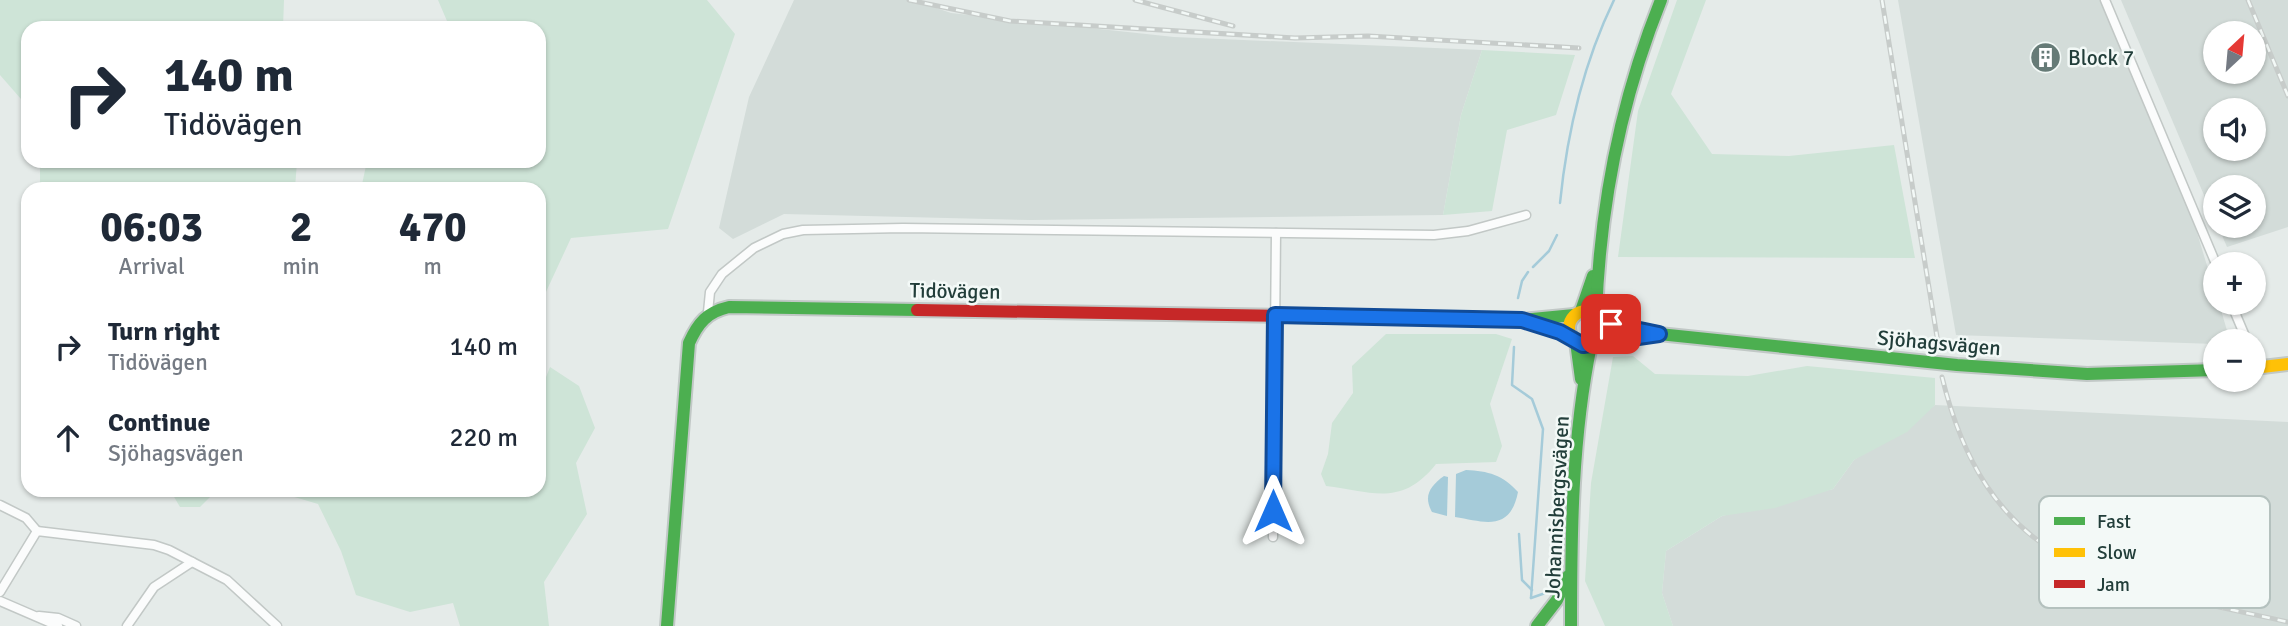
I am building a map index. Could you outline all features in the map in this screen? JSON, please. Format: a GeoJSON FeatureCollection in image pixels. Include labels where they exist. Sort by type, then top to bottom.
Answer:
{"type":"FeatureCollection","features":[{"type":"Feature","properties":{"kind":"main road"},"geometry":{"type":"LineString","coordinates":[[1597,266],[1577,313],[1570,321],[1573,339],[1595,343],[1602,334],[1597,266],[1606,189],[1624,106],[1661,0]]}},
{"type":"Feature","properties":{"kind":"main road","name":"Tidövägen"},"geometry":{"type":"LineString","coordinates":[[708,312],[729,307],[1522,320],[1577,313]]}},
{"type":"Feature","properties":{"kind":"main road"},"geometry":{"type":"LineString","coordinates":[[667,626],[689,343],[697,324],[708,312]]}},
{"type":"Feature","properties":{"kind":"main road"},"geometry":{"type":"LineString","coordinates":[[1577,313],[1599,318]]}},
{"type":"Feature","properties":{"kind":"main road","name":"Sjöhagsvägen"},"geometry":{"type":"LineString","coordinates":[[1599,318],[1659,334],[1957,365],[2087,374],[2203,370]]}},
{"type":"Feature","properties":{"kind":"main road","name":"Tidövägen"},"geometry":{"type":"LineString","coordinates":[[1522,320],[1573,339]]}},
{"type":"Feature","properties":{"kind":"main road","name":"Sjöhagsvägen"},"geometry":{"type":"LineString","coordinates":[[1595,343],[1659,334]]}},
{"type":"Feature","properties":{"kind":"main road","name":"Johannisbergsvägen"},"geometry":{"type":"LineString","coordinates":[[1573,339],[1583,389]]}},
{"type":"Feature","properties":{"kind":"main road","name":"Johannisbergsvägen"},"geometry":{"type":"LineString","coordinates":[[1571,626],[1569,575],[1583,389],[1595,343]]}},
{"type":"Feature","properties":{"kind":"main road"},"geometry":{"type":"LineString","coordinates":[[2266,365],[2288,364]]}},
{"type":"Feature","properties":{"kind":"main road"},"geometry":{"type":"LineString","coordinates":[[1537,626],[1557,600],[1569,575]]}},
{"type":"Feature","properties":{"kind":"street"},"geometry":{"type":"LineString","coordinates":[[2105,0],[2211,252]]}},
{"type":"Feature","properties":{"kind":"street"},"geometry":{"type":"LineString","coordinates":[[708,312],[713,285],[743,256],[783,234],[803,230],[1447,235],[1526,215]]}},
{"type":"Feature","properties":{"kind":"street"},"geometry":{"type":"LineString","coordinates":[[1273,537],[1276,233]]}},
{"type":"Feature","properties":{"kind":"street"},"geometry":{"type":"LineString","coordinates":[[0,505],[26,518],[37,531],[154,545],[227,580],[276,626]]}},
{"type":"Feature","properties":{"kind":"street"},"geometry":{"type":"LineString","coordinates":[[0,592],[37,531]]}},
{"type":"Feature","properties":{"kind":"street"},"geometry":{"type":"LineString","coordinates":[[128,626],[154,587],[192,562]]}},
{"type":"Feature","properties":{"kind":"street"},"geometry":{"type":"LineString","coordinates":[[0,601],[58,626]]}},
{"type":"Feature","properties":{"kind":"street"},"geometry":{"type":"LineString","coordinates":[[37,616],[58,618],[76,626]]}},
{"type":"Feature","properties":{"kind":"shaded area"},"geometry":{"type":"Polygon","coordinates":[[[794,0],[913,0],[951,13],[1174,37],[1482,50],[1461,115],[1443,215],[1031,220],[784,214],[733,239],[719,228],[749,97],[794,0]]]}},
{"type":"Feature","properties":{"kind":"shaded area"},"geometry":{"type":"Polygon","coordinates":[[[1898,0],[2102,0],[2195,226],[2203,252],[2203,315],[2222,315],[2227,329],[2203,329],[2203,344],[1956,335],[1898,0]]]}},
{"type":"Feature","properties":{"kind":"shaded area"},"geometry":{"type":"Polygon","coordinates":[[[2121,0],[2288,0],[2288,227],[2266,234],[2266,175],[2203,175],[2203,193],[2121,0]]]}},
{"type":"Feature","properties":{"kind":"shaded area"},"geometry":{"type":"Polygon","coordinates":[[[2223,238],[2254,238],[2227,247],[2223,238]]]}},
{"type":"Feature","properties":{"kind":"shaded area"},"geometry":{"type":"Polygon","coordinates":[[[1935,405],[2288,422],[2288,626],[1673,626],[1662,593],[1666,551],[1722,516],[1833,489],[1854,460],[1935,405]]]}},
{"type":"Feature","properties":{"kind":"green space"},"geometry":{"type":"Polygon","coordinates":[[[0,0],[284,0],[283,21],[21,21],[21,99],[0,75],[0,0]]]}},
{"type":"Feature","properties":{"kind":"green space"},"geometry":{"type":"Polygon","coordinates":[[[438,0],[707,0],[735,34],[668,229],[571,238],[546,292],[546,182],[362,182],[366,168],[546,168],[546,21],[447,21],[438,0]]]}},
{"type":"Feature","properties":{"kind":"green space"},"geometry":{"type":"Polygon","coordinates":[[[1677,0],[1706,0],[1671,94],[1712,154],[1789,156],[1894,145],[1915,258],[1618,257],[1638,111],[1677,0]]]}},
{"type":"Feature","properties":{"kind":"green space"},"geometry":{"type":"Polygon","coordinates":[[[1482,50],[1575,55],[1556,115],[1507,130],[1492,211],[1443,215],[1461,115],[1482,50]]]}},
{"type":"Feature","properties":{"kind":"green space"},"geometry":{"type":"Polygon","coordinates":[[[40,168],[296,168],[296,182],[40,182],[40,168]]]}},
{"type":"Feature","properties":{"kind":"green space"},"geometry":{"type":"Polygon","coordinates":[[[1386,334],[1496,334],[1512,339],[1490,404],[1502,446],[1496,462],[1436,464],[1411,486],[1386,493],[1326,486],[1321,474],[1328,454],[1332,423],[1353,393],[1352,366],[1386,334]]]}},
{"type":"Feature","properties":{"kind":"green space"},"geometry":{"type":"Polygon","coordinates":[[[1633,356],[1655,374],[1748,376],[1807,366],[1935,378],[1935,405],[1907,432],[1854,460],[1833,489],[1775,508],[1722,516],[1666,551],[1662,593],[1673,626],[1605,626],[1585,581],[1591,483],[1613,357],[1633,356]]]}},
{"type":"Feature","properties":{"kind":"green space"},"geometry":{"type":"Polygon","coordinates":[[[550,367],[579,386],[595,428],[576,463],[587,514],[544,582],[549,626],[460,626],[453,603],[410,612],[356,595],[341,551],[318,504],[294,497],[546,497],[546,377],[550,367]]]}},
{"type":"Feature","properties":{"kind":"green space"},"geometry":{"type":"Polygon","coordinates":[[[174,497],[210,497],[200,507],[180,507],[174,497]]]}},
{"type":"Feature","properties":{"kind":"water"},"geometry":{"type":"Polygon","coordinates":[[[1466,470],[1495,475],[1518,492],[1509,513],[1502,519],[1486,522],[1455,517],[1456,474],[1466,470]]]}},
{"type":"Feature","properties":{"kind":"water"},"geometry":{"type":"Polygon","coordinates":[[[1444,476],[1448,477],[1447,516],[1432,512],[1428,501],[1429,492],[1444,476]]]}},
{"type":"Feature","properties":{"kind":"waterway"},"geometry":{"type":"LineString","coordinates":[[1560,203],[1578,99],[1593,49],[1614,0]]}},
{"type":"Feature","properties":{"kind":"waterway"},"geometry":{"type":"LineString","coordinates":[[1533,267],[1549,251],[1557,235]]}},
{"type":"Feature","properties":{"kind":"waterway"},"geometry":{"type":"LineString","coordinates":[[1518,298],[1522,281],[1528,272]]}},
{"type":"Feature","properties":{"kind":"waterway"},"geometry":{"type":"LineString","coordinates":[[1514,347],[1512,385],[1532,399],[1543,429],[1531,598]]}},
{"type":"Feature","properties":{"kind":"waterway"},"geometry":{"type":"LineString","coordinates":[[1519,534],[1522,580],[1532,590]]}},
{"type":"Feature","properties":{"kind":"waterway"},"geometry":{"type":"LineString","coordinates":[[1531,598],[1551,591]]}},
{"type":"Feature","properties":{"kind":"railway"},"geometry":{"type":"LineString","coordinates":[[909,0],[1010,21],[1295,38],[1368,36],[1579,48]]}},
{"type":"Feature","properties":{"kind":"railway"},"geometry":{"type":"LineString","coordinates":[[1135,0],[1233,26]]}},
{"type":"Feature","properties":{"kind":"railway"},"geometry":{"type":"LineString","coordinates":[[1882,0],[1939,349]]}},
{"type":"Feature","properties":{"kind":"railway"},"geometry":{"type":"LineString","coordinates":[[2248,0],[2288,96]]}},
{"type":"Feature","properties":{"kind":"railway"},"geometry":{"type":"LineString","coordinates":[[1942,377],[1964,443],[1992,494],[2027,532],[2039,540]]}},
{"type":"Feature","properties":{"kind":"railway"},"geometry":{"type":"LineString","coordinates":[[2226,608],[2288,622]]}},
{"type":"Feature","properties":{"kind":"traffic: fast"},"geometry":{"type":"LineString","coordinates":[[1596,314],[1602,233],[1623,115],[1661,0]]}},
{"type":"Feature","properties":{"kind":"traffic: fast"},"geometry":{"type":"LineString","coordinates":[[1581,311],[1593,276]]}},
{"type":"Feature","properties":{"kind":"traffic: fast"},"geometry":{"type":"LineString","coordinates":[[667,626],[689,343],[700,324],[709,315],[729,307],[917,310]]}},
{"type":"Feature","properties":{"kind":"traffic: fast"},"geometry":{"type":"LineString","coordinates":[[1475,319],[1522,320],[1574,315]]}},
{"type":"Feature","properties":{"kind":"traffic: fast"},"geometry":{"type":"LineString","coordinates":[[1602,322],[1659,334],[1957,365],[2087,374],[2203,370]]}},
{"type":"Feature","properties":{"kind":"traffic: fast"},"geometry":{"type":"LineString","coordinates":[[1576,342],[1581,379]]}},
{"type":"Feature","properties":{"kind":"traffic: fast"},"geometry":{"type":"LineString","coordinates":[[1571,626],[1576,450],[1591,345]]}},
{"type":"Feature","properties":{"kind":"traffic: fast"},"geometry":{"type":"LineString","coordinates":[[1537,626],[1557,600],[1568,576]]}},
{"type":"Feature","properties":{"kind":"traffic: slow"},"geometry":{"type":"LineString","coordinates":[[1586,311],[1598,316],[1603,328],[1598,340],[1586,345],[1574,340],[1569,328],[1574,316],[1586,311]]}},
{"type":"Feature","properties":{"kind":"traffic: slow"},"geometry":{"type":"LineString","coordinates":[[1529,322],[1571,336]]}},
{"type":"Feature","properties":{"kind":"traffic: slow"},"geometry":{"type":"LineString","coordinates":[[1598,341],[1646,336]]}},
{"type":"Feature","properties":{"kind":"traffic: slow"},"geometry":{"type":"LineString","coordinates":[[2266,367],[2288,364]]}},
{"type":"Feature","properties":{"kind":"traffic: jam"},"geometry":{"type":"LineString","coordinates":[[917,310],[1475,319]]}},
{"type":"Feature","properties":{"kind":"place","name":"Block 7"},"geometry":{"type":"Point","coordinates":[2045,58]}},
{"type":"Feature","properties":{"kind":"route"},"geometry":{"type":"LineString","coordinates":[[1273,511],[1275,315],[1522,320],[1560,332],[1583,345],[1659,334],[1611,324]]}}]}
